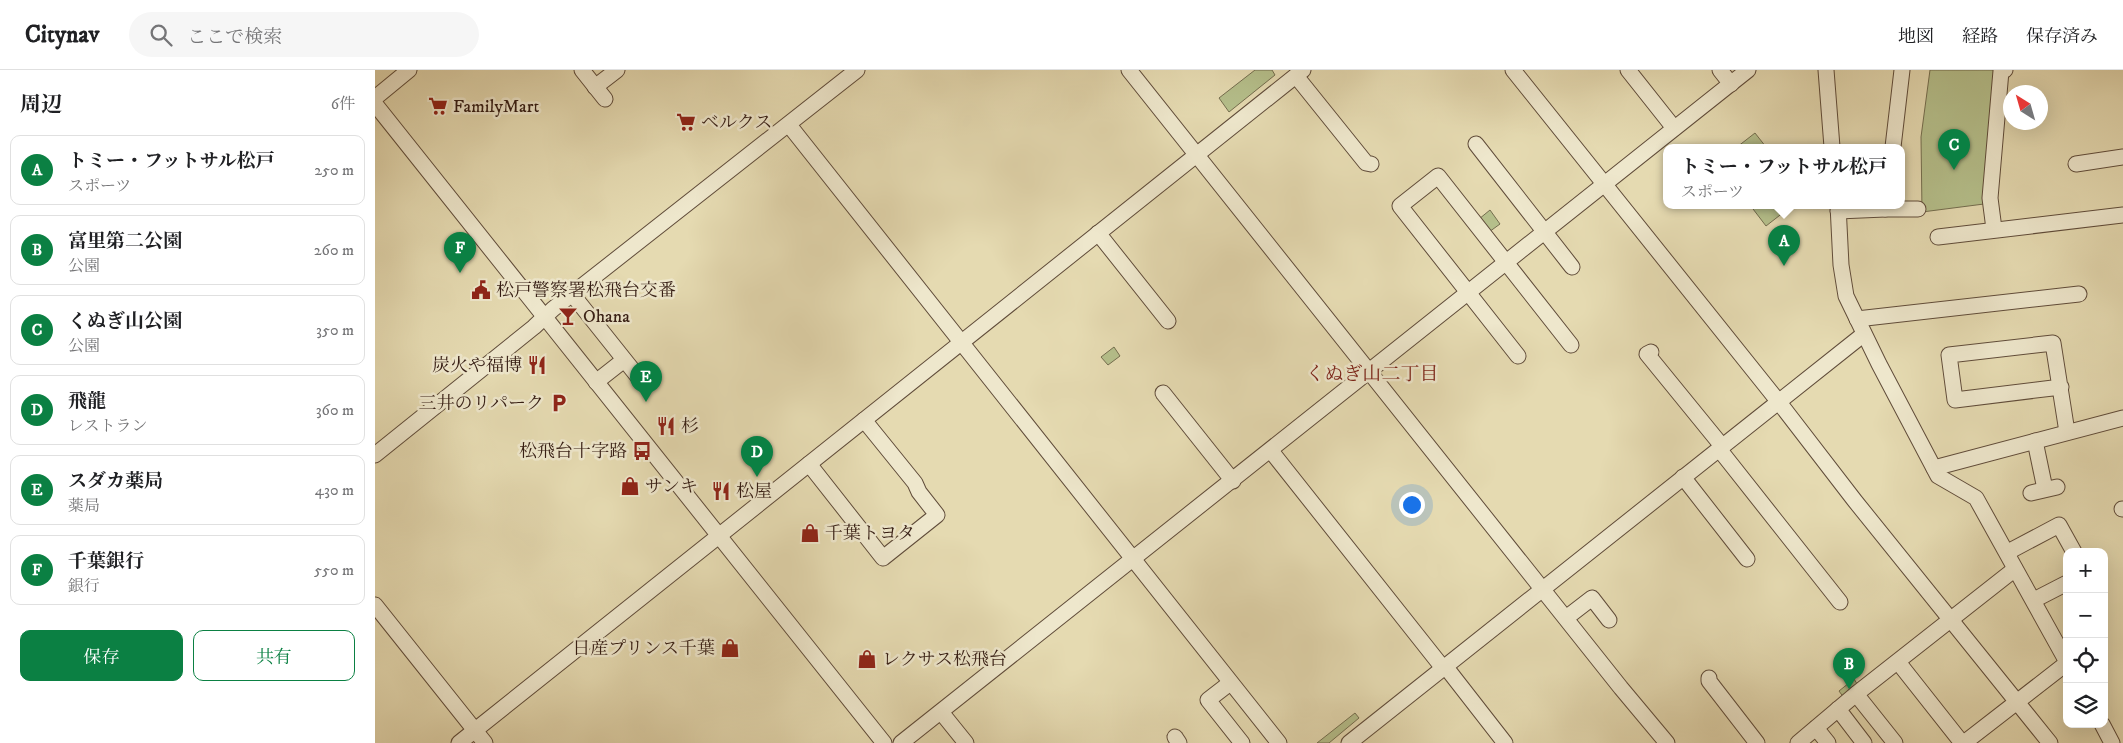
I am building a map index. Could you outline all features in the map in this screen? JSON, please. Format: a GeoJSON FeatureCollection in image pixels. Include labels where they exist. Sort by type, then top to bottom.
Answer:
{"type":"FeatureCollection","features":[{"type":"Feature","properties":{"kind":"street"},"geometry":{"type":"LineString","coordinates":[[375,98],[409,70]]}},
{"type":"Feature","properties":{"kind":"street"},"geometry":{"type":"LineString","coordinates":[[582,70],[605,99]]}},
{"type":"Feature","properties":{"kind":"street"},"geometry":{"type":"LineString","coordinates":[[595,87],[617,70]]}},
{"type":"Feature","properties":{"kind":"street"},"geometry":{"type":"LineString","coordinates":[[375,455],[572,294],[857,70]]}},
{"type":"Feature","properties":{"kind":"street"},"geometry":{"type":"LineString","coordinates":[[1129,70],[1621,688],[1667,743]]}},
{"type":"Feature","properties":{"kind":"street"},"geometry":{"type":"LineString","coordinates":[[1513,70],[2050,743]]}},
{"type":"Feature","properties":{"kind":"street"},"geometry":{"type":"LineString","coordinates":[[1628,70],[1674,128]]}},
{"type":"Feature","properties":{"kind":"street"},"geometry":{"type":"LineString","coordinates":[[1720,70],[1731,84]]}},
{"type":"Feature","properties":{"kind":"street"},"geometry":{"type":"LineString","coordinates":[[901,743],[1271,451],[1467,292],[1748,70]]}},
{"type":"Feature","properties":{"kind":"street"},"geometry":{"type":"LineString","coordinates":[[1826,70],[1833,144]]}},
{"type":"Feature","properties":{"kind":"street"},"geometry":{"type":"LineString","coordinates":[[1893,144],[1901,70]]}},
{"type":"Feature","properties":{"kind":"street"},"geometry":{"type":"LineString","coordinates":[[1994,229],[1990,198],[2001,71],[2005,70]]}},
{"type":"Feature","properties":{"kind":"street"},"geometry":{"type":"LineString","coordinates":[[459,743],[1299,73],[1366,163],[1371,164]]}},
{"type":"Feature","properties":{"kind":"street"},"geometry":{"type":"LineString","coordinates":[[375,104],[884,743]]}},
{"type":"Feature","properties":{"kind":"street"},"geometry":{"type":"LineString","coordinates":[[789,125],[1230,683],[1273,741]]}},
{"type":"Feature","properties":{"kind":"street"},"geometry":{"type":"LineString","coordinates":[[1476,144],[1572,267]]}},
{"type":"Feature","properties":{"kind":"street"},"geometry":{"type":"LineString","coordinates":[[2077,164],[2123,157]]}},
{"type":"Feature","properties":{"kind":"street"},"geometry":{"type":"LineString","coordinates":[[1518,356],[1399,206],[1438,176],[1571,345]]}},
{"type":"Feature","properties":{"kind":"street"},"geometry":{"type":"LineString","coordinates":[[1905,208],[1918,209]]}},
{"type":"Feature","properties":{"kind":"street"},"geometry":{"type":"LineString","coordinates":[[1838,209],[1841,266],[1847,296],[1864,334],[1938,476],[1976,498],[2063,651]]}},
{"type":"Feature","properties":{"kind":"street"},"geometry":{"type":"LineString","coordinates":[[1938,237],[2123,215]]}},
{"type":"Feature","properties":{"kind":"street"},"geometry":{"type":"LineString","coordinates":[[1098,233],[1169,320]]}},
{"type":"Feature","properties":{"kind":"street"},"geometry":{"type":"LineString","coordinates":[[572,294],[643,383]]}},
{"type":"Feature","properties":{"kind":"street"},"geometry":{"type":"LineString","coordinates":[[1857,319],[2079,294]]}},
{"type":"Feature","properties":{"kind":"street"},"geometry":{"type":"LineString","coordinates":[[1349,743],[1864,334]]}},
{"type":"Feature","properties":{"kind":"street"},"geometry":{"type":"LineString","coordinates":[[2061,387],[1955,400],[1949,355],[2053,343],[2061,387],[2067,432]]}},
{"type":"Feature","properties":{"kind":"street"},"geometry":{"type":"LineString","coordinates":[[1651,352],[1647,354],[1840,602]]}},
{"type":"Feature","properties":{"kind":"street"},"geometry":{"type":"LineString","coordinates":[[596,382],[624,360]]}},
{"type":"Feature","properties":{"kind":"street"},"geometry":{"type":"LineString","coordinates":[[1163,393],[1233,481]]}},
{"type":"Feature","properties":{"kind":"street"},"geometry":{"type":"LineString","coordinates":[[1934,468],[2123,418]]}},
{"type":"Feature","properties":{"kind":"street"},"geometry":{"type":"LineString","coordinates":[[809,464],[883,558],[937,514],[915,483],[864,420]]}},
{"type":"Feature","properties":{"kind":"street"},"geometry":{"type":"LineString","coordinates":[[2035,441],[2044,490]]}},
{"type":"Feature","properties":{"kind":"street"},"geometry":{"type":"LineString","coordinates":[[1271,451],[1505,743]]}},
{"type":"Feature","properties":{"kind":"street"},"geometry":{"type":"LineString","coordinates":[[1683,477],[1747,559]]}},
{"type":"Feature","properties":{"kind":"street"},"geometry":{"type":"LineString","coordinates":[[2008,552],[2059,525],[2072,548]]}},
{"type":"Feature","properties":{"kind":"street"},"geometry":{"type":"LineString","coordinates":[[1798,743],[1856,694],[2015,569]]}},
{"type":"Feature","properties":{"kind":"street"},"geometry":{"type":"LineString","coordinates":[[2034,600],[2063,585]]}},
{"type":"Feature","properties":{"kind":"street"},"geometry":{"type":"LineString","coordinates":[[1566,618],[1592,598],[1609,620]]}},
{"type":"Feature","properties":{"kind":"street"},"geometry":{"type":"LineString","coordinates":[[375,605],[485,743]]}},
{"type":"Feature","properties":{"kind":"street"},"geometry":{"type":"LineString","coordinates":[[1898,662],[1963,743],[2017,701],[2063,657]]}},
{"type":"Feature","properties":{"kind":"street"},"geometry":{"type":"LineString","coordinates":[[1709,678],[1709,681],[1757,743]]}},
{"type":"Feature","properties":{"kind":"street"},"geometry":{"type":"LineString","coordinates":[[1230,683],[1208,700],[1242,743]]}},
{"type":"Feature","properties":{"kind":"street"},"geometry":{"type":"LineString","coordinates":[[1856,694],[1895,743]]}},
{"type":"Feature","properties":{"kind":"street"},"geometry":{"type":"LineString","coordinates":[[1839,709],[1865,743]]}},
{"type":"Feature","properties":{"kind":"street"},"geometry":{"type":"LineString","coordinates":[[941,712],[966,743]]}},
{"type":"Feature","properties":{"kind":"street"},"geometry":{"type":"LineString","coordinates":[[1816,728],[1828,743]]}},
{"type":"Feature","properties":{"kind":"street"},"geometry":{"type":"LineString","coordinates":[[2104,728],[2112,743]]}},
{"type":"Feature","properties":{"kind":"green space"},"geometry":{"type":"Polygon","coordinates":[[[1255,70],[1272,70],[1275,75],[1229,112],[1219,98],[1255,70]]]}},
{"type":"Feature","properties":{"kind":"green space"},"geometry":{"type":"Polygon","coordinates":[[[1930,70],[1996,70],[1984,204],[1922,212],[1921,137],[1930,70]]]}},
{"type":"Feature","properties":{"kind":"green space"},"geometry":{"type":"Polygon","coordinates":[[[1755,133],[1764,144],[1741,144],[1755,133]]]}},
{"type":"Feature","properties":{"kind":"green space"},"geometry":{"type":"Polygon","coordinates":[[[1753,209],[1788,209],[1766,226],[1753,209]]]}},
{"type":"Feature","properties":{"kind":"green space"},"geometry":{"type":"Polygon","coordinates":[[[1490,210],[1500,224],[1489,232],[1479,219],[1490,210]]]}},
{"type":"Feature","properties":{"kind":"green space"},"geometry":{"type":"Polygon","coordinates":[[[1114,347],[1120,356],[1108,365],[1101,357],[1114,347]]]}},
{"type":"Feature","properties":{"kind":"green space"},"geometry":{"type":"Polygon","coordinates":[[[1854,679],[1859,687],[1844,698],[1839,691],[1854,679]]]}},
{"type":"Feature","properties":{"kind":"green space"},"geometry":{"type":"Polygon","coordinates":[[[1355,713],[1359,718],[1329,743],[1317,743],[1355,713]]]}},
{"type":"Feature","properties":{"kind":"place","name":"FamilyMart"},"geometry":{"type":"Point","coordinates":[438,106]}},
{"type":"Feature","properties":{"kind":"place","name":"ベルクス"},"geometry":{"type":"Point","coordinates":[686,122]}},
{"type":"Feature","properties":{"kind":"place","name":"くぬぎ山公園"},"geometry":{"type":"Point","coordinates":[1954,170]}},
{"type":"Feature","properties":{"kind":"place","name":"トミー・フットサル松戸"},"geometry":{"type":"Point","coordinates":[1784,266]}},
{"type":"Feature","properties":{"kind":"place","name":"千葉銀行"},"geometry":{"type":"Point","coordinates":[460,273]}},
{"type":"Feature","properties":{"kind":"place","name":"松戸警察署松飛台交番"},"geometry":{"type":"Point","coordinates":[481,290]}},
{"type":"Feature","properties":{"kind":"place","name":"Ohana"},"geometry":{"type":"Point","coordinates":[568,316]}},
{"type":"Feature","properties":{"kind":"place","name":"炭火や福博"},"geometry":{"type":"Point","coordinates":[537,365]}},
{"type":"Feature","properties":{"kind":"place","name":"スダカ薬局"},"geometry":{"type":"Point","coordinates":[646,402]}},
{"type":"Feature","properties":{"kind":"place","name":"三井のリパーク"},"geometry":{"type":"Point","coordinates":[559,403]}},
{"type":"Feature","properties":{"kind":"place","name":"杉"},"geometry":{"type":"Point","coordinates":[666,426]}},
{"type":"Feature","properties":{"kind":"place","name":"松飛台十字路"},"geometry":{"type":"Point","coordinates":[642,451]}},
{"type":"Feature","properties":{"kind":"place","name":"飛龍"},"geometry":{"type":"Point","coordinates":[757,477]}},
{"type":"Feature","properties":{"kind":"place","name":"サンキ"},"geometry":{"type":"Point","coordinates":[630,486]}},
{"type":"Feature","properties":{"kind":"place","name":"松屋"},"geometry":{"type":"Point","coordinates":[721,491]}},
{"type":"Feature","properties":{"kind":"place","name":"千葉トヨタ"},"geometry":{"type":"Point","coordinates":[810,533]}},
{"type":"Feature","properties":{"kind":"place","name":"日産プリンス千葉"},"geometry":{"type":"Point","coordinates":[730,648]}},
{"type":"Feature","properties":{"kind":"place","name":"レクサス松飛台"},"geometry":{"type":"Point","coordinates":[867,659]}},
{"type":"Feature","properties":{"kind":"place","name":"富里第二公園"},"geometry":{"type":"Point","coordinates":[1849,689]}},
{"type":"Feature","properties":{"kind":"district","name":"くぬぎ山二丁目"},"geometry":{"type":"Point","coordinates":[1372,373]}}]}
